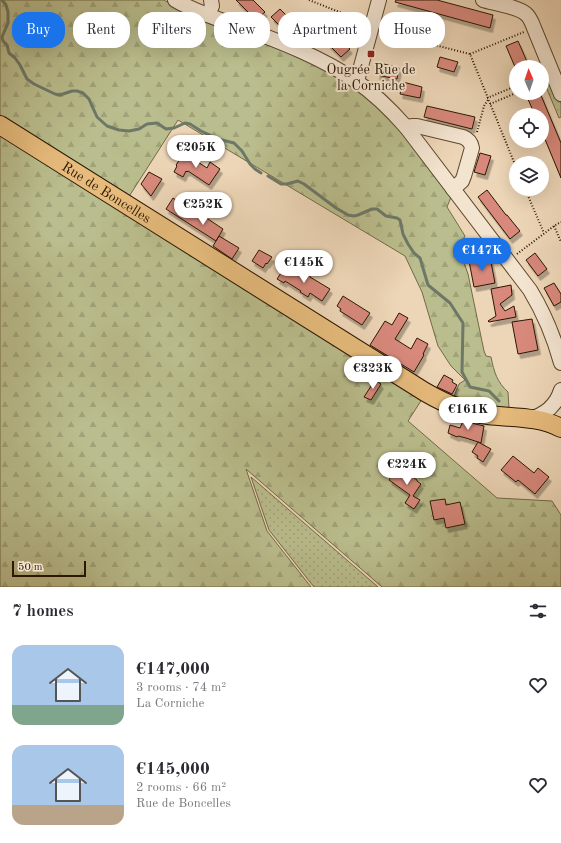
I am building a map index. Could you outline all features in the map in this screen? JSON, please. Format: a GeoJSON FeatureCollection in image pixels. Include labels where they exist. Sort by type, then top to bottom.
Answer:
{"type":"FeatureCollection","features":[{"type":"Feature","properties":{"kind":"main road","name":"Rue de Boncelles"},"geometry":{"type":"LineString","coordinates":[[0,125],[442,402],[487,415],[530,419],[558,424]]}},
{"type":"Feature","properties":{"kind":"street"},"geometry":{"type":"LineString","coordinates":[[175,0],[190,8],[307,53],[357,82],[391,111],[406,127],[536,300],[548,322],[561,363]]}},
{"type":"Feature","properties":{"kind":"street"},"geometry":{"type":"LineString","coordinates":[[208,15],[212,6],[211,0]]}},
{"type":"Feature","properties":{"kind":"street"},"geometry":{"type":"LineString","coordinates":[[357,82],[379,0]]}},
{"type":"Feature","properties":{"kind":"street"},"geometry":{"type":"LineString","coordinates":[[483,0],[521,11],[526,14],[534,28],[561,94]]}},
{"type":"Feature","properties":{"kind":"street"},"geometry":{"type":"LineString","coordinates":[[406,127],[417,126],[463,137],[470,142],[472,148],[464,176],[462,181],[453,189]]}},
{"type":"Feature","properties":{"kind":"street"},"geometry":{"type":"LineString","coordinates":[[558,424],[552,412],[561,390]]}},
{"type":"Feature","properties":{"kind":"street"},"geometry":{"type":"LineString","coordinates":[[530,419],[540,416],[554,406]]}},
{"type":"Feature","properties":{"kind":"path"},"geometry":{"type":"LineString","coordinates":[[309,0],[373,25],[410,36],[415,40],[470,54],[534,28]]}},
{"type":"Feature","properties":{"kind":"path"},"geometry":{"type":"LineString","coordinates":[[470,54],[512,156]]}},
{"type":"Feature","properties":{"kind":"path"},"geometry":{"type":"LineString","coordinates":[[470,142],[475,138],[484,106],[488,99],[509,89]]}},
{"type":"Feature","properties":{"kind":"path"},"geometry":{"type":"LineString","coordinates":[[490,104],[509,96]]}},
{"type":"Feature","properties":{"kind":"path"},"geometry":{"type":"LineString","coordinates":[[528,196],[544,233]]}},
{"type":"Feature","properties":{"kind":"path"},"geometry":{"type":"LineString","coordinates":[[515,256],[544,233],[561,222]]}},
{"type":"Feature","properties":{"kind":"path"},"geometry":{"type":"LineString","coordinates":[[554,226],[561,242]]}},
{"type":"Feature","properties":{"kind":"green space"},"geometry":{"type":"Polygon","coordinates":[[[0,0],[164,0],[189,12],[138,12],[138,48],[206,48],[206,18],[214,22],[214,48],[270,48],[270,43],[335,74],[362,94],[388,117],[403,134],[451,197],[447,207],[465,236],[459,248],[468,274],[484,351],[486,356],[491,357],[496,376],[508,392],[509,408],[488,406],[454,396],[459,384],[465,380],[451,366],[438,346],[422,292],[405,256],[178,120],[128,198],[0,118],[0,0]]]}},
{"type":"Feature","properties":{"kind":"green space"},"geometry":{"type":"Polygon","coordinates":[[[551,79],[561,104],[561,117],[559,118],[549,94],[549,80],[551,79]]]}},
{"type":"Feature","properties":{"kind":"green space"},"geometry":{"type":"Polygon","coordinates":[[[0,132],[424,396],[408,421],[497,498],[552,501],[561,515],[561,587],[382,587],[246,469],[267,531],[311,587],[0,587],[0,132]]]}},
{"type":"Feature","properties":{"kind":"green space"},"geometry":{"type":"Polygon","coordinates":[[[251,477],[378,587],[314,587],[269,530],[251,477]]]}},
{"type":"Feature","properties":{"kind":"building"},"geometry":{"type":"Polygon","coordinates":[[[236,0],[253,0],[265,12],[248,12],[236,0]]]}},
{"type":"Feature","properties":{"kind":"building"},"geometry":{"type":"Polygon","coordinates":[[[396,0],[437,0],[493,15],[490,28],[445,16],[445,12],[432,12],[395,2],[396,0]]]}},
{"type":"Feature","properties":{"kind":"building"},"geometry":{"type":"Polygon","coordinates":[[[280,9],[283,12],[278,12],[278,24],[271,17],[280,9]]]}},
{"type":"Feature","properties":{"kind":"building"},"geometry":{"type":"Polygon","coordinates":[[[518,41],[526,60],[512,60],[506,46],[518,41]]]}},
{"type":"Feature","properties":{"kind":"building"},"geometry":{"type":"Polygon","coordinates":[[[332,48],[350,49],[341,57],[332,48]]]}},
{"type":"Feature","properties":{"kind":"building"},"geometry":{"type":"Polygon","coordinates":[[[440,57],[458,62],[454,72],[437,67],[440,57]]]}},
{"type":"Feature","properties":{"kind":"building"},"geometry":{"type":"Polygon","coordinates":[[[380,63],[399,68],[397,79],[377,75],[380,63]]]}},
{"type":"Feature","properties":{"kind":"building"},"geometry":{"type":"Polygon","coordinates":[[[403,82],[422,87],[420,98],[400,94],[403,82]]]}},
{"type":"Feature","properties":{"kind":"building"},"geometry":{"type":"Polygon","coordinates":[[[528,100],[543,100],[546,108],[532,108],[528,100]]]}},
{"type":"Feature","properties":{"kind":"building"},"geometry":{"type":"Polygon","coordinates":[[[427,106],[475,117],[472,129],[424,117],[427,106]]]}},
{"type":"Feature","properties":{"kind":"building"},"geometry":{"type":"Polygon","coordinates":[[[549,114],[561,143],[561,178],[549,148],[549,114]]]}},
{"type":"Feature","properties":{"kind":"building"},"geometry":{"type":"Polygon","coordinates":[[[184,153],[207,168],[210,162],[220,169],[209,185],[188,171],[186,171],[183,177],[174,172],[177,166],[176,165],[184,153]]]}},
{"type":"Feature","properties":{"kind":"building"},"geometry":{"type":"Polygon","coordinates":[[[480,153],[491,156],[485,175],[474,172],[480,153]]]}},
{"type":"Feature","properties":{"kind":"building"},"geometry":{"type":"Polygon","coordinates":[[[149,172],[162,179],[151,196],[141,184],[149,172]]]}},
{"type":"Feature","properties":{"kind":"building"},"geometry":{"type":"Polygon","coordinates":[[[487,190],[520,231],[510,239],[478,197],[487,190]]]}},
{"type":"Feature","properties":{"kind":"building"},"geometry":{"type":"Polygon","coordinates":[[[173,198],[182,204],[183,202],[195,210],[196,208],[203,213],[202,215],[223,229],[219,236],[239,248],[232,259],[213,246],[216,241],[166,209],[173,198]]]}},
{"type":"Feature","properties":{"kind":"building"},"geometry":{"type":"Polygon","coordinates":[[[259,250],[272,257],[263,268],[252,261],[259,250]]]}},
{"type":"Feature","properties":{"kind":"building"},"geometry":{"type":"Polygon","coordinates":[[[535,253],[547,269],[538,276],[526,260],[535,253]]]}},
{"type":"Feature","properties":{"kind":"building"},"geometry":{"type":"Polygon","coordinates":[[[490,257],[495,283],[474,287],[469,261],[490,257]]]}},
{"type":"Feature","properties":{"kind":"building"},"geometry":{"type":"Polygon","coordinates":[[[285,267],[298,276],[302,270],[310,275],[310,277],[330,289],[322,301],[310,293],[308,297],[285,281],[284,283],[277,279],[285,267]]]}},
{"type":"Feature","properties":{"kind":"building"},"geometry":{"type":"Polygon","coordinates":[[[554,283],[561,294],[561,302],[554,306],[544,288],[554,283]]]}},
{"type":"Feature","properties":{"kind":"building"},"geometry":{"type":"Polygon","coordinates":[[[511,285],[512,295],[500,304],[505,311],[514,306],[516,317],[489,322],[488,321],[496,316],[491,289],[511,285]]]}},
{"type":"Feature","properties":{"kind":"building"},"geometry":{"type":"Polygon","coordinates":[[[343,296],[370,313],[362,325],[340,311],[341,309],[337,306],[343,296]]]}},
{"type":"Feature","properties":{"kind":"building"},"geometry":{"type":"Polygon","coordinates":[[[399,313],[408,318],[395,339],[411,349],[417,338],[428,344],[423,354],[424,355],[414,372],[370,345],[385,321],[392,325],[399,313]]]}},
{"type":"Feature","properties":{"kind":"building"},"geometry":{"type":"Polygon","coordinates":[[[532,319],[538,350],[518,354],[512,322],[532,319]]]}},
{"type":"Feature","properties":{"kind":"building"},"geometry":{"type":"Polygon","coordinates":[[[444,375],[453,380],[452,382],[457,385],[452,394],[437,387],[444,375]]]}},
{"type":"Feature","properties":{"kind":"building"},"geometry":{"type":"Polygon","coordinates":[[[375,380],[381,384],[371,400],[364,397],[375,380]]]}},
{"type":"Feature","properties":{"kind":"building"},"geometry":{"type":"Polygon","coordinates":[[[463,421],[484,426],[481,443],[458,436],[457,437],[448,433],[450,425],[460,428],[463,421]]]}},
{"type":"Feature","properties":{"kind":"building"},"geometry":{"type":"Polygon","coordinates":[[[478,442],[491,449],[483,462],[472,452],[478,442]]]}},
{"type":"Feature","properties":{"kind":"building"},"geometry":{"type":"Polygon","coordinates":[[[513,456],[534,473],[538,468],[549,477],[535,494],[518,480],[516,482],[501,470],[513,456]]]}},
{"type":"Feature","properties":{"kind":"building"},"geometry":{"type":"Polygon","coordinates":[[[398,467],[421,484],[413,496],[420,500],[414,509],[405,503],[410,495],[389,480],[398,467]]]}},
{"type":"Feature","properties":{"kind":"building"},"geometry":{"type":"Polygon","coordinates":[[[445,499],[446,505],[460,502],[465,524],[446,528],[444,518],[434,520],[430,501],[445,499]]]}},
{"type":"Feature","properties":{"kind":"waterway"},"geometry":{"type":"LineString","coordinates":[[2,0],[6,5],[8,12],[8,23],[2,37],[3,41],[7,45],[9,53],[20,65],[27,79],[34,84],[60,95],[72,91],[83,93],[89,99],[97,117],[107,126],[119,130],[129,131],[139,129],[147,124],[157,123],[166,129],[174,128],[185,123],[190,124],[218,139],[234,143],[242,151],[250,164],[261,173]]}},
{"type":"Feature","properties":{"kind":"waterway"},"geometry":{"type":"LineString","coordinates":[[268,176],[281,184],[298,181],[348,215],[354,216],[372,209],[377,209],[386,216],[400,220],[403,234],[408,244],[414,253],[420,258],[428,285],[450,303],[463,323],[462,372],[470,387],[489,391],[499,401]]}},
{"type":"Feature","properties":{"kind":"place","name":"Ougrée Rue de la Corniche"},"geometry":{"type":"Point","coordinates":[371,54]}}]}
